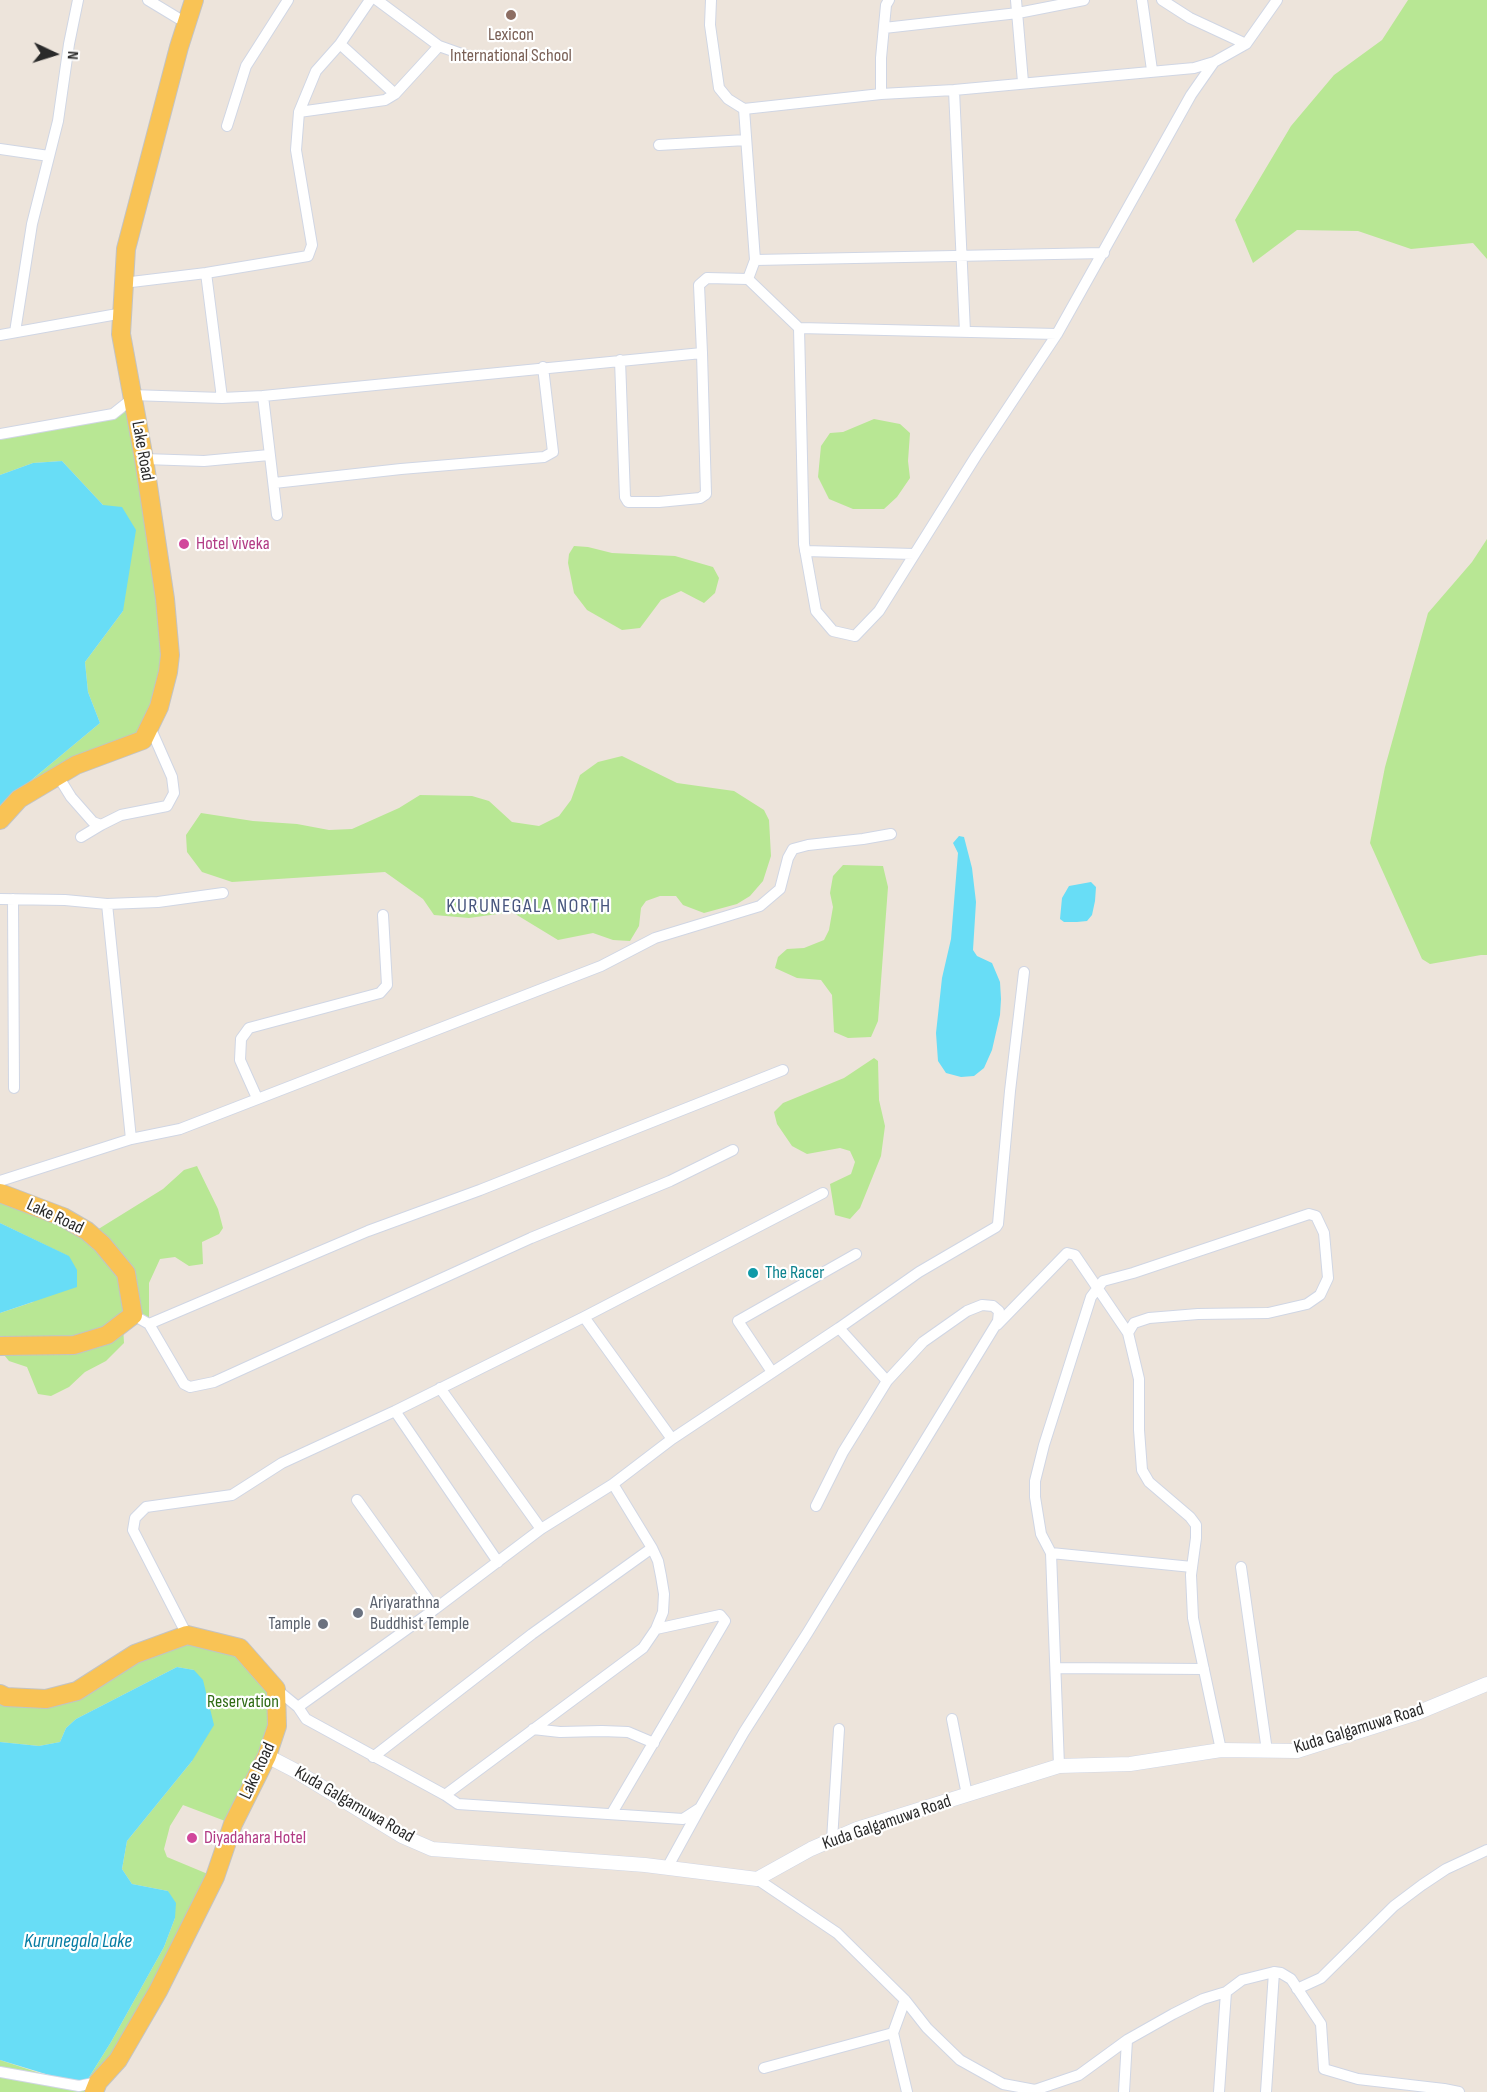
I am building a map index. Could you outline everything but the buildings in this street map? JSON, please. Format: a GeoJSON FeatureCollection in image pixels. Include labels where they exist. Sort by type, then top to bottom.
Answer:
{"type":"FeatureCollection","features":[{"type":"Feature","properties":{"kind":"main road","name":"Lake Road"},"geometry":{"type":"LineString","coordinates":[[0,820],[19,799],[76,765],[143,740],[159,707],[168,672],[170,655],[165,599],[144,459],[121,334],[126,249],[194,0]]}},
{"type":"Feature","properties":{"kind":"main road","name":"Lake Road"},"geometry":{"type":"LineString","coordinates":[[0,1193],[63,1217],[87,1231],[102,1244],[126,1273],[133,1315]]}},
{"type":"Feature","properties":{"kind":"main road"},"geometry":{"type":"LineString","coordinates":[[0,1346],[74,1344],[107,1335],[133,1315]]}},
{"type":"Feature","properties":{"kind":"main road"},"geometry":{"type":"LineString","coordinates":[[0,1694],[6,1697],[46,1699],[77,1691],[135,1653],[187,1635],[240,1648],[276,1689]]}},
{"type":"Feature","properties":{"kind":"main road","name":"Lake Road"},"geometry":{"type":"LineString","coordinates":[[96,2087],[118,2060],[178,1953],[215,1876],[233,1824],[267,1756],[277,1726],[276,1689]]}},
{"type":"Feature","properties":{"kind":"street"},"geometry":{"type":"LineString","coordinates":[[15,332],[32,224],[58,121],[78,0]]}},
{"type":"Feature","properties":{"kind":"street"},"geometry":{"type":"LineString","coordinates":[[148,0],[186,23]]}},
{"type":"Feature","properties":{"kind":"street"},"geometry":{"type":"LineString","coordinates":[[227,126],[246,66],[288,0]]}},
{"type":"Feature","properties":{"kind":"street"},"geometry":{"type":"LineString","coordinates":[[123,283],[206,273],[308,256],[312,245],[296,150],[299,112],[316,71],[340,44],[370,0]]}},
{"type":"Feature","properties":{"kind":"street"},"geometry":{"type":"LineString","coordinates":[[377,0],[439,46],[470,57]]}},
{"type":"Feature","properties":{"kind":"street"},"geometry":{"type":"LineString","coordinates":[[394,12],[399,0]]}},
{"type":"Feature","properties":{"kind":"street"},"geometry":{"type":"LineString","coordinates":[[711,0],[710,25],[719,88],[728,99],[744,109],[881,94],[954,90],[1152,70],[1194,68],[1214,62],[1246,44],[1277,0]]}},
{"type":"Feature","properties":{"kind":"street"},"geometry":{"type":"LineString","coordinates":[[881,94],[881,58],[886,5],[889,0]]}},
{"type":"Feature","properties":{"kind":"street"},"geometry":{"type":"LineString","coordinates":[[1016,0],[1023,82]]}},
{"type":"Feature","properties":{"kind":"street"},"geometry":{"type":"LineString","coordinates":[[884,28],[1018,13],[1084,0]]}},
{"type":"Feature","properties":{"kind":"street"},"geometry":{"type":"LineString","coordinates":[[1142,0],[1152,70]]}},
{"type":"Feature","properties":{"kind":"street"},"geometry":{"type":"LineString","coordinates":[[1162,0],[1190,18],[1246,44]]}},
{"type":"Feature","properties":{"kind":"street"},"geometry":{"type":"LineString","coordinates":[[340,44],[395,94]]}},
{"type":"Feature","properties":{"kind":"street"},"geometry":{"type":"LineString","coordinates":[[299,112],[385,100],[395,94],[439,46]]}},
{"type":"Feature","properties":{"kind":"street"},"geometry":{"type":"LineString","coordinates":[[799,328],[806,551],[816,611],[833,631],[855,636],[879,612],[1057,334],[1191,95],[1214,62]]}},
{"type":"Feature","properties":{"kind":"street"},"geometry":{"type":"LineString","coordinates":[[954,90],[965,332]]}},
{"type":"Feature","properties":{"kind":"street"},"geometry":{"type":"LineString","coordinates":[[744,109],[755,260],[748,279]]}},
{"type":"Feature","properties":{"kind":"street"},"geometry":{"type":"LineString","coordinates":[[659,146],[746,140]]}},
{"type":"Feature","properties":{"kind":"street"},"geometry":{"type":"LineString","coordinates":[[0,149],[49,156]]}},
{"type":"Feature","properties":{"kind":"street"},"geometry":{"type":"LineString","coordinates":[[755,260],[1104,253]]}},
{"type":"Feature","properties":{"kind":"street"},"geometry":{"type":"LineString","coordinates":[[206,273],[222,398]]}},
{"type":"Feature","properties":{"kind":"street"},"geometry":{"type":"LineString","coordinates":[[620,360],[625,497],[628,502],[659,502],[700,498],[706,494],[699,285],[707,278],[748,279],[799,328],[1057,334]]}},
{"type":"Feature","properties":{"kind":"street"},"geometry":{"type":"LineString","coordinates":[[0,335],[123,313]]}},
{"type":"Feature","properties":{"kind":"street"},"geometry":{"type":"LineString","coordinates":[[0,434],[113,414],[132,397],[263,396],[702,353]]}},
{"type":"Feature","properties":{"kind":"street"},"geometry":{"type":"LineString","coordinates":[[274,483],[544,457],[553,452],[543,367]]}},
{"type":"Feature","properties":{"kind":"street"},"geometry":{"type":"LineString","coordinates":[[263,396],[277,515]]}},
{"type":"Feature","properties":{"kind":"street"},"geometry":{"type":"LineString","coordinates":[[144,459],[204,461],[269,455]]}},
{"type":"Feature","properties":{"kind":"street"},"geometry":{"type":"LineString","coordinates":[[806,551],[914,554]]}},
{"type":"Feature","properties":{"kind":"street"},"geometry":{"type":"LineString","coordinates":[[81,837],[121,815],[167,806],[174,793],[172,777],[150,727]]}},
{"type":"Feature","properties":{"kind":"street"},"geometry":{"type":"LineString","coordinates":[[57,776],[71,797],[93,822],[101,825]]}},
{"type":"Feature","properties":{"kind":"street"},"geometry":{"type":"LineString","coordinates":[[0,1181],[131,1139],[180,1129],[601,966],[655,938],[760,906],[780,889],[788,858],[793,849],[891,834]]}},
{"type":"Feature","properties":{"kind":"street"},"geometry":{"type":"LineString","coordinates":[[0,899],[65,900],[107,904],[158,902],[223,892]]}},
{"type":"Feature","properties":{"kind":"street"},"geometry":{"type":"LineString","coordinates":[[13,899],[14,1088]]}},
{"type":"Feature","properties":{"kind":"street"},"geometry":{"type":"LineString","coordinates":[[107,904],[131,1139]]}},
{"type":"Feature","properties":{"kind":"street"},"geometry":{"type":"LineString","coordinates":[[257,1098],[240,1060],[241,1039],[249,1028],[380,993],[387,985],[383,915]]}},
{"type":"Feature","properties":{"kind":"street"},"geometry":{"type":"LineString","coordinates":[[298,1707],[542,1530],[613,1484],[672,1438],[839,1328],[919,1272],[998,1224],[1024,972]]}},
{"type":"Feature","properties":{"kind":"street"},"geometry":{"type":"LineString","coordinates":[[149,1324],[368,1231],[480,1190],[783,1070]]}},
{"type":"Feature","properties":{"kind":"street"},"geometry":{"type":"LineString","coordinates":[[133,1315],[149,1324],[184,1384],[190,1387],[214,1382],[531,1238],[670,1181],[733,1150]]}},
{"type":"Feature","properties":{"kind":"street"},"geometry":{"type":"LineString","coordinates":[[187,1635],[133,1530],[135,1518],[146,1507],[232,1495],[282,1463],[394,1411],[584,1317],[823,1193]]}},
{"type":"Feature","properties":{"kind":"street"},"geometry":{"type":"LineString","coordinates":[[1059,1767],[1051,1553],[1041,1534],[1035,1497],[1038,1464],[1081,1324],[1096,1287],[1102,1281],[1133,1273],[1309,1214],[1316,1216],[1324,1233],[1328,1278],[1320,1295],[1307,1304],[1268,1313],[1198,1314],[1149,1318],[1134,1323],[1128,1333]]}},
{"type":"Feature","properties":{"kind":"street"},"geometry":{"type":"LineString","coordinates":[[993,1329],[1067,1252],[1075,1255],[1128,1333],[1139,1379],[1142,1470],[1149,1482],[1190,1517],[1196,1525],[1192,1567],[1193,1618],[1221,1750]]}},
{"type":"Feature","properties":{"kind":"street"},"geometry":{"type":"LineString","coordinates":[[772,1372],[738,1322],[856,1254]]}},
{"type":"Feature","properties":{"kind":"street"},"geometry":{"type":"LineString","coordinates":[[667,1868],[744,1732],[808,1632],[998,1321],[999,1311],[993,1306],[981,1305],[967,1311],[923,1342],[887,1381],[843,1452],[816,1506]]}},
{"type":"Feature","properties":{"kind":"street"},"geometry":{"type":"LineString","coordinates":[[584,1317],[672,1438]]}},
{"type":"Feature","properties":{"kind":"street"},"geometry":{"type":"LineString","coordinates":[[839,1328],[887,1381]]}},
{"type":"Feature","properties":{"kind":"street"},"geometry":{"type":"LineString","coordinates":[[440,1388],[542,1530]]}},
{"type":"Feature","properties":{"kind":"street"},"geometry":{"type":"LineString","coordinates":[[394,1411],[498,1562]]}},
{"type":"Feature","properties":{"kind":"street"},"geometry":{"type":"LineString","coordinates":[[445,1795],[643,1648],[656,1629],[663,1612],[664,1594],[658,1561],[613,1484]]}},
{"type":"Feature","properties":{"kind":"street"},"geometry":{"type":"LineString","coordinates":[[357,1500],[435,1609]]}},
{"type":"Feature","properties":{"kind":"street"},"geometry":{"type":"LineString","coordinates":[[373,1757],[532,1635],[652,1548]]}},
{"type":"Feature","properties":{"kind":"street"},"geometry":{"type":"LineString","coordinates":[[1051,1553],[1192,1567]]}},
{"type":"Feature","properties":{"kind":"street"},"geometry":{"type":"LineString","coordinates":[[1241,1567],[1266,1751]]}},
{"type":"Feature","properties":{"kind":"street"},"geometry":{"type":"LineString","coordinates":[[612,1813],[725,1621],[720,1615],[656,1629]]}},
{"type":"Feature","properties":{"kind":"street"},"geometry":{"type":"LineString","coordinates":[[1056,1668],[1204,1669]]}},
{"type":"Feature","properties":{"kind":"street","name":"Kuda Galgamuwa Road"},"geometry":{"type":"LineString","coordinates":[[267,1756],[402,1836],[432,1849],[667,1868],[757,1879],[812,1849],[857,1829],[1059,1767],[1130,1764],[1221,1750],[1297,1751],[1417,1713],[1487,1684]]}},
{"type":"Feature","properties":{"kind":"street"},"geometry":{"type":"LineString","coordinates":[[276,1689],[298,1707],[306,1719],[458,1804],[682,1819],[700,1808],[704,1800]]}},
{"type":"Feature","properties":{"kind":"street"},"geometry":{"type":"LineString","coordinates":[[951,1719],[967,1795]]}},
{"type":"Feature","properties":{"kind":"street"},"geometry":{"type":"LineString","coordinates":[[533,1729],[560,1732],[628,1732],[654,1743]]}},
{"type":"Feature","properties":{"kind":"street"},"geometry":{"type":"LineString","coordinates":[[832,1840],[839,1729]]}},
{"type":"Feature","properties":{"kind":"street"},"geometry":{"type":"LineString","coordinates":[[1297,1989],[1321,1978],[1394,1906],[1422,1885],[1446,1869],[1487,1850]]}},
{"type":"Feature","properties":{"kind":"street"},"geometry":{"type":"LineString","coordinates":[[757,1879],[837,1933],[905,2000],[927,2028],[960,2060],[1003,2084],[1035,2091],[1079,2075],[1127,2040],[1203,1999],[1226,1992],[1242,1980],[1274,1972],[1291,1979],[1321,2025],[1324,2068],[1358,2079],[1459,2092]]}},
{"type":"Feature","properties":{"kind":"street"},"geometry":{"type":"LineString","coordinates":[[1266,2092],[1274,1972]]}},
{"type":"Feature","properties":{"kind":"street"},"geometry":{"type":"LineString","coordinates":[[1219,2092],[1226,1992]]}},
{"type":"Feature","properties":{"kind":"street"},"geometry":{"type":"LineString","coordinates":[[905,2000],[892,2033],[908,2092]]}},
{"type":"Feature","properties":{"kind":"street"},"geometry":{"type":"LineString","coordinates":[[764,2068],[892,2033]]}},
{"type":"Feature","properties":{"kind":"street"},"geometry":{"type":"LineString","coordinates":[[1124,2092],[1127,2040]]}},
{"type":"Feature","properties":{"kind":"street"},"geometry":{"type":"LineString","coordinates":[[0,2072],[96,2087]]}},
{"type":"Feature","properties":{"kind":"green space"},"geometry":{"type":"Polygon","coordinates":[[[1408,0],[1487,0],[1487,259],[1473,243],[1411,249],[1358,231],[1297,230],[1253,263],[1235,220],[1291,126],[1334,75],[1382,40],[1408,0]]]}},
{"type":"Feature","properties":{"kind":"green space"},"geometry":{"type":"Polygon","coordinates":[[[132,399],[170,655],[143,740],[0,815],[29,782],[100,723],[88,692],[85,662],[123,611],[103,505],[62,461],[33,463],[0,475],[0,434],[113,414],[132,399]]]}},
{"type":"Feature","properties":{"kind":"green space"},"geometry":{"type":"Polygon","coordinates":[[[874,419],[900,424],[910,433],[908,461],[910,478],[897,497],[884,509],[853,509],[829,499],[818,477],[821,446],[830,433],[843,432],[874,419]]]}},
{"type":"Feature","properties":{"kind":"green space"},"geometry":{"type":"Polygon","coordinates":[[[1487,539],[1487,955],[1430,964],[1422,959],[1370,843],[1385,767],[1428,613],[1472,562],[1487,539]]]}},
{"type":"Feature","properties":{"kind":"green space"},"geometry":{"type":"Polygon","coordinates":[[[574,546],[612,553],[675,556],[713,567],[719,578],[715,593],[704,603],[681,591],[661,600],[640,628],[622,630],[587,610],[574,593],[568,563],[569,554],[574,546]]]}},
{"type":"Feature","properties":{"kind":"green space"},"geometry":{"type":"Polygon","coordinates":[[[622,756],[677,783],[734,791],[764,810],[769,820],[771,856],[763,881],[750,896],[737,904],[704,913],[683,905],[676,896],[660,896],[646,901],[641,908],[639,926],[630,941],[613,940],[593,933],[558,940],[512,912],[469,918],[434,915],[423,899],[385,872],[232,882],[202,872],[187,852],[186,835],[201,813],[329,830],[352,829],[399,808],[420,795],[472,796],[489,801],[512,822],[539,826],[559,816],[571,800],[580,775],[598,762],[622,756]]]}},
{"type":"Feature","properties":{"kind":"green space"},"geometry":{"type":"Polygon","coordinates":[[[843,865],[883,866],[888,887],[878,1021],[871,1037],[848,1038],[834,1032],[832,995],[821,980],[797,978],[775,968],[778,957],[787,949],[804,948],[824,940],[829,930],[833,907],[830,893],[833,876],[843,865]]]}},
{"type":"Feature","properties":{"kind":"green space"},"geometry":{"type":"Polygon","coordinates":[[[874,1058],[878,1061],[879,1100],[885,1126],[881,1156],[860,1208],[850,1219],[835,1215],[830,1184],[851,1174],[855,1162],[850,1151],[840,1148],[807,1154],[792,1146],[777,1124],[774,1112],[783,1103],[844,1078],[874,1058]]]}},
{"type":"Feature","properties":{"kind":"green space"},"geometry":{"type":"Polygon","coordinates":[[[197,1166],[218,1209],[223,1228],[219,1234],[202,1242],[203,1264],[189,1266],[175,1257],[160,1259],[149,1283],[149,1324],[132,1315],[123,1325],[124,1343],[106,1361],[85,1372],[69,1387],[51,1396],[38,1394],[27,1367],[9,1361],[0,1350],[0,1313],[33,1302],[68,1256],[0,1223],[0,1193],[92,1233],[163,1189],[184,1170],[197,1166]]]}},
{"type":"Feature","properties":{"kind":"green space","name":"Reservation"},"geometry":{"type":"Polygon","coordinates":[[[187,1635],[240,1648],[276,1689],[277,1726],[233,1824],[183,1805],[170,1826],[164,1849],[167,1857],[215,1877],[94,2092],[0,2092],[0,2060],[79,2086],[88,2079],[164,1947],[175,1918],[168,1891],[132,1884],[122,1869],[127,1841],[192,1761],[194,1670],[177,1667],[76,1719],[66,1728],[60,1742],[39,1746],[0,1742],[0,1694],[46,1699],[187,1635]]]}},
{"type":"Feature","properties":{"kind":"water"},"geometry":{"type":"Polygon","coordinates":[[[62,461],[103,505],[122,507],[136,530],[123,611],[85,662],[88,692],[100,723],[29,782],[0,815],[0,475],[33,463],[62,461]]]}},
{"type":"Feature","properties":{"kind":"water"},"geometry":{"type":"Polygon","coordinates":[[[959,836],[964,837],[972,868],[976,902],[973,950],[977,956],[992,963],[1000,982],[1001,999],[992,1050],[984,1068],[974,1076],[961,1077],[946,1073],[938,1061],[936,1033],[942,978],[951,939],[958,853],[953,843],[959,836]]]}},
{"type":"Feature","properties":{"kind":"water"},"geometry":{"type":"Polygon","coordinates":[[[1091,882],[1096,887],[1095,901],[1092,915],[1087,921],[1064,922],[1060,919],[1062,898],[1069,886],[1091,882]]]}},
{"type":"Feature","properties":{"kind":"water"},"geometry":{"type":"Polygon","coordinates":[[[0,1223],[69,1256],[77,1270],[77,1287],[0,1313],[0,1223]]]}},
{"type":"Feature","properties":{"kind":"water","name":"Kurunegala Lake"},"geometry":{"type":"Polygon","coordinates":[[[177,1667],[194,1670],[203,1680],[214,1725],[192,1761],[127,1841],[122,1869],[132,1884],[168,1891],[176,1903],[175,1918],[164,1947],[88,2079],[75,2081],[62,2079],[0,2060],[0,1742],[39,1746],[60,1742],[66,1728],[76,1719],[177,1667]]]}},
{"type":"Feature","properties":{"kind":"place","name":"Lexicon International School"},"geometry":{"type":"Point","coordinates":[511,15]}},
{"type":"Feature","properties":{"kind":"place","name":"Hotel viveka"},"geometry":{"type":"Point","coordinates":[184,544]}},
{"type":"Feature","properties":{"kind":"place","name":"The Racer"},"geometry":{"type":"Point","coordinates":[753,1273]}},
{"type":"Feature","properties":{"kind":"place","name":"Ariyarathna Buddhist Temple"},"geometry":{"type":"Point","coordinates":[358,1613]}},
{"type":"Feature","properties":{"kind":"place","name":"Tample"},"geometry":{"type":"Point","coordinates":[323,1624]}},
{"type":"Feature","properties":{"kind":"place","name":"Diyadahara Hotel"},"geometry":{"type":"Point","coordinates":[192,1838]}},
{"type":"Feature","properties":{"kind":"district","name":"KURUNEGALA NORTH"},"geometry":{"type":"Point","coordinates":[529,907]}}]}
